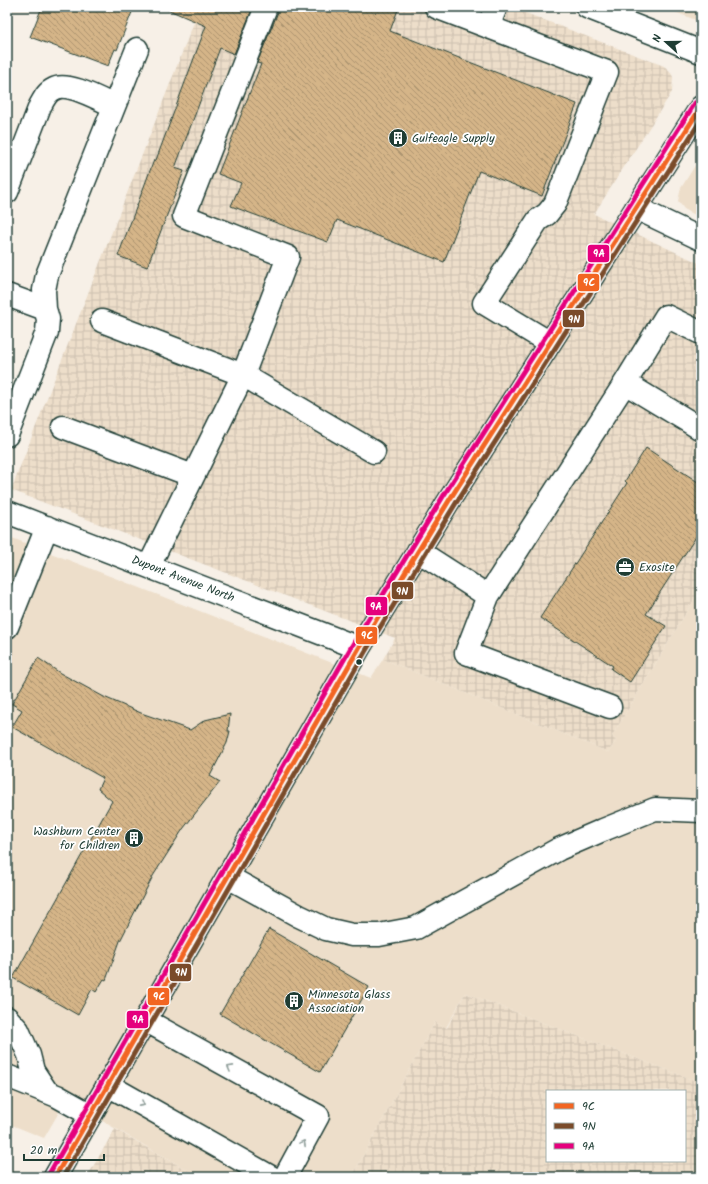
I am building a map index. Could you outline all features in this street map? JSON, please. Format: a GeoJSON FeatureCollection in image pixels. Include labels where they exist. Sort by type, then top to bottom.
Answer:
{"type":"FeatureCollection","features":[{"type":"Feature","properties":{"kind":"street"},"geometry":{"type":"LineString","coordinates":[[149,566],[243,375],[288,257],[184,216],[266,7]]}},
{"type":"Feature","properties":{"kind":"street"},"geometry":{"type":"LineString","coordinates":[[436,7],[492,17],[607,72],[556,204],[547,214],[538,220],[484,303],[550,343]]}},
{"type":"Feature","properties":{"kind":"street"},"geometry":{"type":"LineString","coordinates":[[587,7],[701,52]]}},
{"type":"Feature","properties":{"kind":"street"},"geometry":{"type":"LineString","coordinates":[[7,435],[47,332],[48,319],[45,309],[44,290],[47,275],[137,49]]}},
{"type":"Feature","properties":{"kind":"street"},"geometry":{"type":"LineString","coordinates":[[7,192],[40,106],[46,95],[55,88],[64,86],[73,88],[114,106]]}},
{"type":"Feature","properties":{"kind":"street"},"geometry":{"type":"LineString","coordinates":[[55,1177],[359,648],[454,492],[701,107]]}},
{"type":"Feature","properties":{"kind":"street"},"geometry":{"type":"LineString","coordinates":[[636,208],[701,239]]}},
{"type":"Feature","properties":{"kind":"street"},"geometry":{"type":"LineString","coordinates":[[7,295],[45,309]]}},
{"type":"Feature","properties":{"kind":"street"},"geometry":{"type":"LineString","coordinates":[[610,707],[466,653],[488,596],[625,383],[666,316],[701,333]]}},
{"type":"Feature","properties":{"kind":"street"},"geometry":{"type":"LineString","coordinates":[[102,321],[243,375],[374,452]]}},
{"type":"Feature","properties":{"kind":"street"},"geometry":{"type":"LineString","coordinates":[[625,383],[701,430]]}},
{"type":"Feature","properties":{"kind":"street"},"geometry":{"type":"LineString","coordinates":[[63,427],[193,476]]}},
{"type":"Feature","properties":{"kind":"street","name":"Dupont Avenue North"},"geometry":{"type":"LineString","coordinates":[[7,512],[359,648]]}},
{"type":"Feature","properties":{"kind":"street"},"geometry":{"type":"LineString","coordinates":[[7,627],[47,527]]}},
{"type":"Feature","properties":{"kind":"street"},"geometry":{"type":"LineString","coordinates":[[418,551],[488,596]]}},
{"type":"Feature","properties":{"kind":"street"},"geometry":{"type":"LineString","coordinates":[[228,877],[326,929],[352,935],[379,935],[416,928],[559,849],[603,830],[655,810],[701,811]]}},
{"type":"Feature","properties":{"kind":"street"},"geometry":{"type":"LineString","coordinates":[[7,1018],[18,1030],[29,1054],[33,1071],[47,1092]]}},
{"type":"Feature","properties":{"kind":"street"},"geometry":{"type":"LineString","coordinates":[[145,1020],[318,1116],[285,1177]]}},
{"type":"Feature","properties":{"kind":"street"},"geometry":{"type":"LineString","coordinates":[[7,1076],[65,1100],[91,1115]]}},
{"type":"Feature","properties":{"kind":"street"},"geometry":{"type":"LineString","coordinates":[[108,1085],[271,1177]]}},
{"type":"Feature","properties":{"kind":"shaded area"},"geometry":{"type":"Polygon","coordinates":[[[200,7],[510,7],[664,66],[670,71],[673,77],[672,92],[594,214],[701,264],[701,588],[612,736],[616,741],[608,752],[383,659],[395,638],[11,490],[200,7]]]}},
{"type":"Feature","properties":{"kind":"shaded area"},"geometry":{"type":"Polygon","coordinates":[[[662,7],[701,7],[701,22],[662,7]]]}},
{"type":"Feature","properties":{"kind":"shaded area"},"geometry":{"type":"Polygon","coordinates":[[[701,156],[701,218],[684,209],[678,201],[681,188],[701,156]]]}},
{"type":"Feature","properties":{"kind":"shaded area"},"geometry":{"type":"Polygon","coordinates":[[[7,536],[371,678],[383,659],[608,752],[616,741],[612,736],[701,588],[701,1083],[465,993],[446,1028],[435,1022],[352,1177],[199,1177],[66,1100],[44,1138],[7,1123],[7,536]]]}},
{"type":"Feature","properties":{"kind":"shaded area"},"geometry":{"type":"Polygon","coordinates":[[[465,993],[701,1083],[701,1177],[352,1177],[435,1022],[447,1028],[465,993]]]}},
{"type":"Feature","properties":{"kind":"shaded area"},"geometry":{"type":"Polygon","coordinates":[[[115,1129],[199,1177],[87,1177],[115,1129]]]}},
{"type":"Feature","properties":{"kind":"building"},"geometry":{"type":"Polygon","coordinates":[[[42,7],[134,7],[117,50],[115,49],[108,66],[30,37],[42,7]]]}},
{"type":"Feature","properties":{"kind":"building"},"geometry":{"type":"Polygon","coordinates":[[[162,7],[253,7],[234,54],[220,48],[175,168],[184,171],[147,267],[118,256],[206,26],[162,7]]]}},
{"type":"Feature","properties":{"kind":"building","name":"Gulfeagle Supply"},"geometry":{"type":"Polygon","coordinates":[[[278,7],[399,7],[390,31],[577,104],[542,196],[479,171],[444,262],[337,220],[328,242],[231,206],[241,183],[218,174],[261,64],[257,63],[278,12],[278,7]]]}},
{"type":"Feature","properties":{"kind":"building","name":"Exosite"},"geometry":{"type":"Polygon","coordinates":[[[646,448],[701,484],[701,529],[646,614],[666,626],[630,682],[611,669],[613,666],[540,618],[627,483],[625,481],[646,448]]]}},
{"type":"Feature","properties":{"kind":"building","name":"Washburn Center for Children"},"geometry":{"type":"Polygon","coordinates":[[[38,658],[60,673],[104,697],[141,713],[190,730],[205,720],[230,714],[228,731],[230,731],[227,743],[210,776],[220,782],[183,829],[153,876],[120,941],[106,980],[104,979],[96,992],[92,989],[78,1015],[13,978],[112,801],[98,789],[103,778],[12,727],[22,710],[12,704],[38,658]]]}},
{"type":"Feature","properties":{"kind":"building","name":"Minnesota Glass Association"},"geometry":{"type":"Polygon","coordinates":[[[269,929],[369,987],[320,1072],[220,1014],[269,929]]]}},
{"type":"Feature","properties":{"kind":"transit line","name":"9A"},"geometry":{"type":"LineString","coordinates":[[49,1174],[353,644],[444,495],[695,103]]}},
{"type":"Feature","properties":{"kind":"transit line","name":"9C"},"geometry":{"type":"LineString","coordinates":[[55,1177],[359,648],[450,499],[701,107]]}},
{"type":"Feature","properties":{"kind":"transit line","name":"9N"},"geometry":{"type":"LineString","coordinates":[[63,1177],[365,652],[456,503],[701,120]]}},
{"type":"Feature","properties":{"kind":"place","name":"Gulfeagle Supply"},"geometry":{"type":"Point","coordinates":[398,138]}},
{"type":"Feature","properties":{"kind":"place","name":"Exosite"},"geometry":{"type":"Point","coordinates":[625,567]}},
{"type":"Feature","properties":{"kind":"place","name":"Washburn Center for Children"},"geometry":{"type":"Point","coordinates":[134,838]}},
{"type":"Feature","properties":{"kind":"place","name":"Minnesota Glass Association"},"geometry":{"type":"Point","coordinates":[294,1001]}}]}
